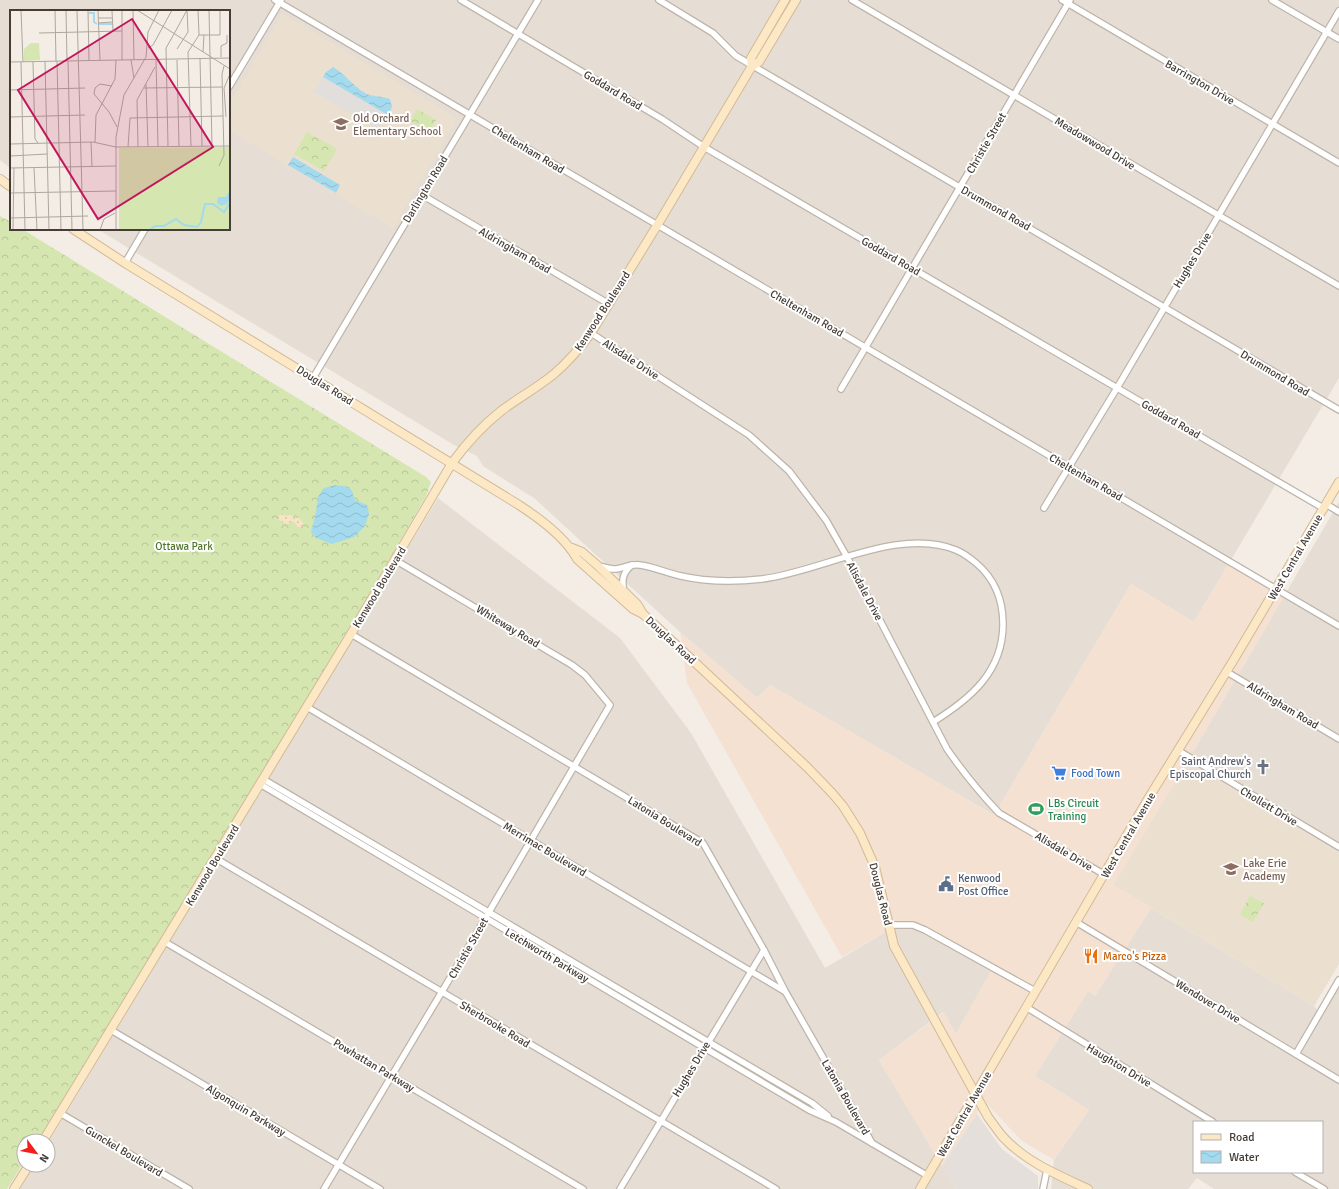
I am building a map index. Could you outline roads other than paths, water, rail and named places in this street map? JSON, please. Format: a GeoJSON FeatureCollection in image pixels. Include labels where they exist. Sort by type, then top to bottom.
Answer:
{"type":"FeatureCollection","features":[{"type":"Feature","properties":{"kind":"street","name":"Goddard Road"},"geometry":{"type":"LineString","coordinates":[[461,0],[662,119],[704,147],[1117,388],[1325,506],[1339,512]]}},
{"type":"Feature","properties":{"kind":"street","name":"Darlington Road"},"geometry":{"type":"LineString","coordinates":[[313,378],[538,0]]}},
{"type":"Feature","properties":{"kind":"street","name":"Drummond Road"},"geometry":{"type":"LineString","coordinates":[[659,0],[713,33],[736,56],[752,66],[1339,410]]}},
{"type":"Feature","properties":{"kind":"street","name":"Kenwood Boulevard"},"geometry":{"type":"LineString","coordinates":[[752,66],[751,58],[785,0]]}},
{"type":"Feature","properties":{"kind":"street","name":"Kenwood Boulevard"},"geometry":{"type":"LineString","coordinates":[[48,1133],[166,942],[452,463],[462,449],[486,424],[501,411],[554,374],[572,357],[591,333],[657,226],[752,66],[759,62],[796,0]]}},
{"type":"Feature","properties":{"kind":"street","name":"Meadowwood Drive"},"geometry":{"type":"LineString","coordinates":[[852,0],[1339,286]]}},
{"type":"Feature","properties":{"kind":"street","name":"Barrington Drive"},"geometry":{"type":"LineString","coordinates":[[1062,0],[1069,2],[1339,163]]}},
{"type":"Feature","properties":{"kind":"street"},"geometry":{"type":"LineString","coordinates":[[1272,0],[1339,40]]}},
{"type":"Feature","properties":{"kind":"street"},"geometry":{"type":"LineString","coordinates":[[230,86],[278,1]]}},
{"type":"Feature","properties":{"kind":"street","name":"Cheltenham Road"},"geometry":{"type":"LineString","coordinates":[[278,1],[657,226],[1339,626]]}},
{"type":"Feature","properties":{"kind":"street","name":"Christie Street"},"geometry":{"type":"LineString","coordinates":[[840,389],[1069,2]]}},
{"type":"Feature","properties":{"kind":"street","name":"Hughes Drive"},"geometry":{"type":"LineString","coordinates":[[1044,508],[1117,388],[1339,11]]}},
{"type":"Feature","properties":{"kind":"street"},"geometry":{"type":"LineString","coordinates":[[0,179],[10,186]]}},
{"type":"Feature","properties":{"kind":"street","name":"Aldringham Road"},"geometry":{"type":"LineString","coordinates":[[422,195],[609,304]]}},
{"type":"Feature","properties":{"kind":"street","name":"Douglas Road"},"geometry":{"type":"LineString","coordinates":[[75,230],[125,263],[529,511],[572,548],[582,552],[597,565],[637,604],[643,614],[807,767],[843,806],[860,833],[872,859],[894,946],[988,1117],[1001,1135],[1023,1154],[1047,1170],[1088,1189]]}},
{"type":"Feature","properties":{"kind":"street"},"geometry":{"type":"LineString","coordinates":[[125,263],[144,230]]}},
{"type":"Feature","properties":{"kind":"street","name":"Alisdale Drive"},"geometry":{"type":"LineString","coordinates":[[591,333],[749,434],[776,458],[798,481],[826,520],[847,557],[951,755],[999,813],[1105,875]]}},
{"type":"Feature","properties":{"kind":"street","name":"West Central Avenue"},"geometry":{"type":"LineString","coordinates":[[920,1189],[1148,800],[1179,752],[1339,482]]}},
{"type":"Feature","properties":{"kind":"street"},"geometry":{"type":"LineString","coordinates":[[597,565],[613,570],[632,565],[645,566],[697,579],[747,580],[791,574],[847,557],[894,545],[910,543],[941,546],[963,554],[984,570],[995,584],[999,593],[1003,620],[1002,642],[996,661],[970,697],[956,708],[933,722]]}},
{"type":"Feature","properties":{"kind":"street","name":"Douglas Road"},"geometry":{"type":"LineString","coordinates":[[572,548],[577,559],[632,609],[643,614]]}},
{"type":"Feature","properties":{"kind":"street","name":"Whiteway Road"},"geometry":{"type":"LineString","coordinates":[[395,560],[572,665],[585,675],[610,705]]}},
{"type":"Feature","properties":{"kind":"street"},"geometry":{"type":"LineString","coordinates":[[624,591],[622,585],[623,576],[632,565]]}},
{"type":"Feature","properties":{"kind":"street","name":"Latonia Boulevard"},"geometry":{"type":"LineString","coordinates":[[351,634],[704,844],[764,950],[785,991],[873,1144]]}},
{"type":"Feature","properties":{"kind":"street","name":"Aldringham Road"},"geometry":{"type":"LineString","coordinates":[[1227,672],[1339,738]]}},
{"type":"Feature","properties":{"kind":"street","name":"Christie Street"},"geometry":{"type":"LineString","coordinates":[[324,1189],[575,767],[610,705]]}},
{"type":"Feature","properties":{"kind":"street","name":"Merrimac Boulevard"},"geometry":{"type":"LineString","coordinates":[[307,707],[785,991]]}},
{"type":"Feature","properties":{"kind":"street","name":"Chollett Drive"},"geometry":{"type":"LineString","coordinates":[[1179,752],[1339,847]]}},
{"type":"Feature","properties":{"kind":"street","name":"Letchworth Parkway"},"geometry":{"type":"LineString","coordinates":[[262,782],[489,912],[812,1104],[836,1122],[928,1176]]}},
{"type":"Feature","properties":{"kind":"street","name":"Letchworth Parkway"},"geometry":{"type":"LineString","coordinates":[[262,782],[485,918],[704,1048],[809,1110],[836,1122]]}},
{"type":"Feature","properties":{"kind":"street","name":"Sherbrooke Road"},"geometry":{"type":"LineString","coordinates":[[215,858],[776,1189]]}},
{"type":"Feature","properties":{"kind":"street","name":"Wendover Drive"},"geometry":{"type":"LineString","coordinates":[[1076,922],[1339,1080]]}},
{"type":"Feature","properties":{"kind":"street"},"geometry":{"type":"LineString","coordinates":[[888,925],[913,925],[925,930],[1035,991]]}},
{"type":"Feature","properties":{"kind":"street","name":"Powhattan Parkway"},"geometry":{"type":"LineString","coordinates":[[166,942],[583,1189]]}},
{"type":"Feature","properties":{"kind":"street","name":"Hughes Drive"},"geometry":{"type":"LineString","coordinates":[[620,1189],[750,970],[764,950]]}},
{"type":"Feature","properties":{"kind":"street"},"geometry":{"type":"LineString","coordinates":[[1296,1054],[1338,982]]}},
{"type":"Feature","properties":{"kind":"street","name":"Haughton Drive"},"geometry":{"type":"LineString","coordinates":[[1026,1007],[1211,1121]]}},
{"type":"Feature","properties":{"kind":"street","name":"Algonquin Parkway"},"geometry":{"type":"LineString","coordinates":[[111,1030],[380,1189]]}},
{"type":"Feature","properties":{"kind":"street","name":"Gunckel Boulevard"},"geometry":{"type":"LineString","coordinates":[[60,1113],[189,1189]]}},
{"type":"Feature","properties":{"kind":"street"},"geometry":{"type":"LineString","coordinates":[[1043,1189],[1047,1170]]}},
{"type":"Feature","properties":{"kind":"street"},"geometry":{"type":"LineString","coordinates":[[14,1189],[24,1173]]}},
{"type":"Feature","properties":{"kind":"street"},"geometry":{"type":"LineString","coordinates":[[1297,1173],[1324,1189]]}},
{"type":"Feature","properties":{"kind":"water"},"geometry":{"type":"Polygon","coordinates":[[[333,67],[365,93],[390,99],[392,107],[388,115],[323,77],[326,72],[333,67]]]}},
{"type":"Feature","properties":{"kind":"water"},"geometry":{"type":"Polygon","coordinates":[[[293,157],[340,185],[336,193],[288,165],[293,157]]]}},
{"type":"Feature","properties":{"kind":"water"},"geometry":{"type":"Polygon","coordinates":[[[336,485],[349,487],[355,500],[367,505],[369,514],[365,526],[354,537],[332,544],[316,538],[311,532],[318,497],[324,488],[336,485]]]}},
{"type":"Feature","properties":{"kind":"place","name":"Old Orchard Elementary School"},"geometry":{"type":"Point","coordinates":[341,124]}},
{"type":"Feature","properties":{"kind":"place","name":"Saint Andrew's Episcopal Church"},"geometry":{"type":"Point","coordinates":[1263,767]}},
{"type":"Feature","properties":{"kind":"place","name":"Food Town"},"geometry":{"type":"Point","coordinates":[1059,773]}},
{"type":"Feature","properties":{"kind":"place","name":"LBs Circuit Training"},"geometry":{"type":"Point","coordinates":[1036,809]}},
{"type":"Feature","properties":{"kind":"place","name":"Lake Erie Academy"},"geometry":{"type":"Point","coordinates":[1231,869]}},
{"type":"Feature","properties":{"kind":"place","name":"Kenwood Post Office"},"geometry":{"type":"Point","coordinates":[946,884]}},
{"type":"Feature","properties":{"kind":"place","name":"Marco's Pizza"},"geometry":{"type":"Point","coordinates":[1091,956]}},
{"type":"Feature","properties":{"kind":"park label","name":"Ottawa Park"},"geometry":{"type":"Point","coordinates":[184,546]}}]}
